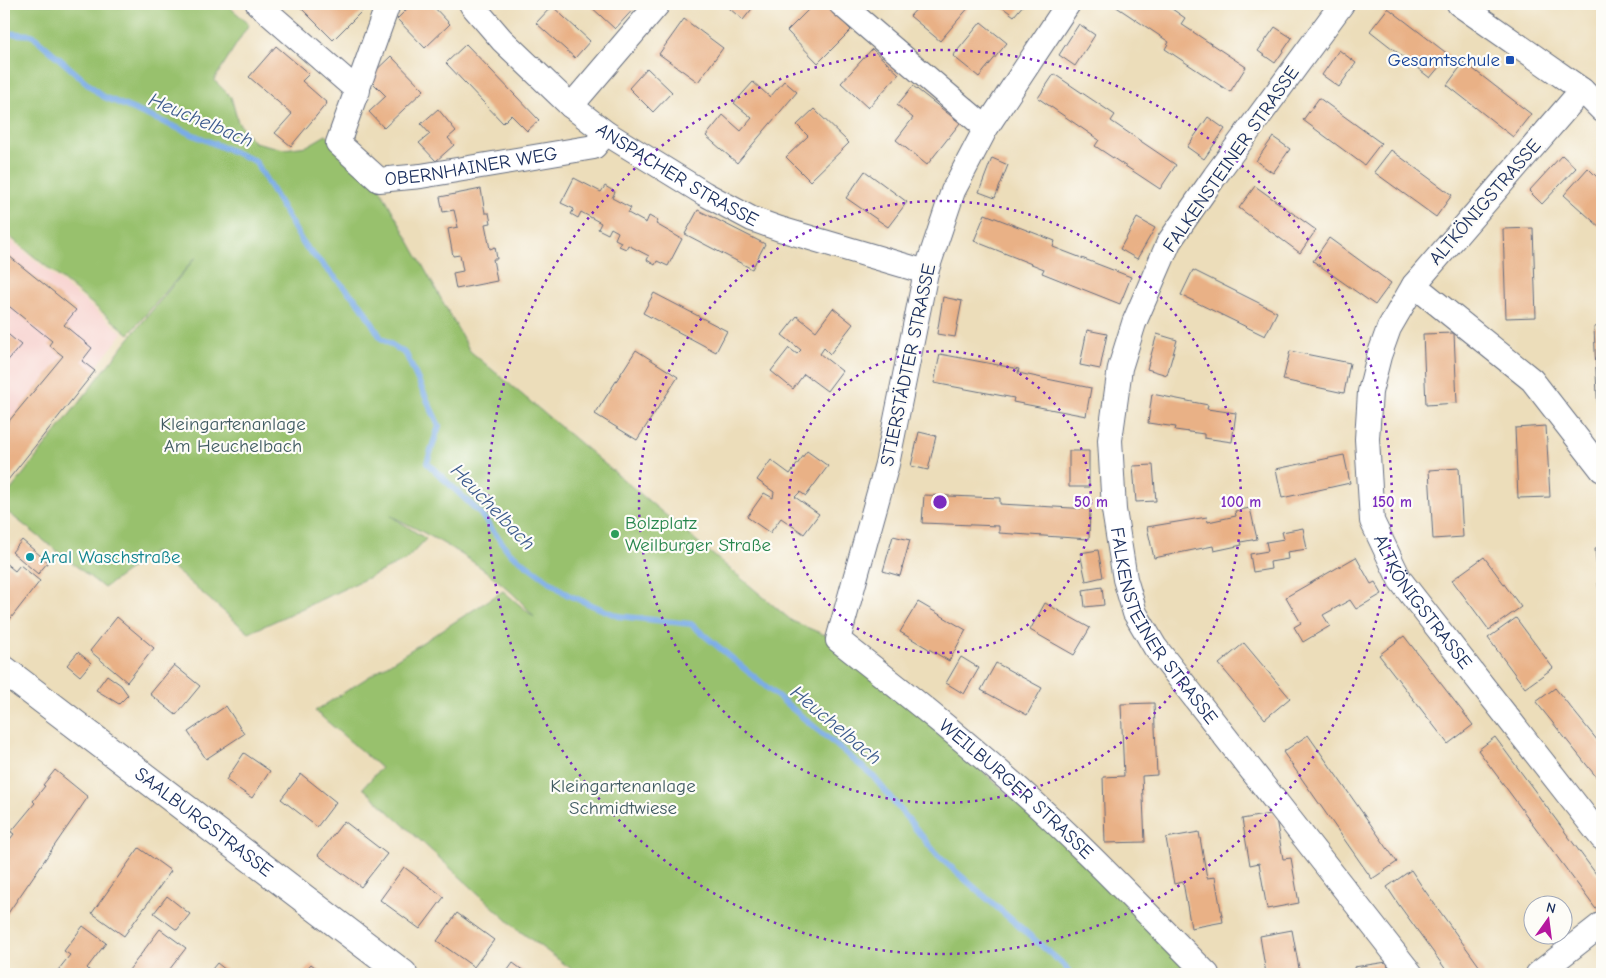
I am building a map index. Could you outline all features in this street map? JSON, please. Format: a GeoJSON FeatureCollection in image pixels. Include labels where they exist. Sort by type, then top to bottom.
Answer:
{"type":"FeatureCollection","features":[{"type":"Feature","properties":{"kind":"street"},"geometry":{"type":"LineString","coordinates":[[258,4],[358,91]]}},
{"type":"Feature","properties":{"kind":"street","name":"OBERNHAINER WEG"},"geometry":{"type":"LineString","coordinates":[[388,4],[338,144],[379,180],[422,176],[594,147],[606,133]]}},
{"type":"Feature","properties":{"kind":"street","name":"ANSPACHER STRASSE"},"geometry":{"type":"LineString","coordinates":[[471,4],[502,40],[571,106],[606,133],[705,194],[752,219],[842,249],[926,272]]}},
{"type":"Feature","properties":{"kind":"street"},"geometry":{"type":"LineString","coordinates":[[571,106],[658,4]]}},
{"type":"Feature","properties":{"kind":"street"},"geometry":{"type":"LineString","coordinates":[[841,4],[986,128]]}},
{"type":"Feature","properties":{"kind":"street","name":"STIERSTÄDTER STRASSE"},"geometry":{"type":"LineString","coordinates":[[845,608],[858,569],[887,464],[926,272],[953,191],[986,128],[1068,4]]}},
{"type":"Feature","properties":{"kind":"street","name":"FALKENSTEINER STRASSE"},"geometry":{"type":"LineString","coordinates":[[1342,4],[1215,176],[1169,242],[1134,323],[1118,378],[1110,440],[1112,492],[1125,579],[1135,613],[1155,647],[1411,974]]}},
{"type":"Feature","properties":{"kind":"street"},"geometry":{"type":"LineString","coordinates":[[1458,4],[1582,90],[1602,110]]}},
{"type":"Feature","properties":{"kind":"street","name":"ALTKÖNIGSTRASSE"},"geometry":{"type":"LineString","coordinates":[[1582,90],[1414,285],[1389,328],[1370,392],[1367,439],[1372,521],[1400,580],[1602,838]]}},
{"type":"Feature","properties":{"kind":"street"},"geometry":{"type":"LineString","coordinates":[[1414,285],[1532,380],[1602,470]]}},
{"type":"Feature","properties":{"kind":"street","name":"WEILBURGER STRASSE"},"geometry":{"type":"LineString","coordinates":[[845,608],[838,640],[921,705],[1020,790],[1115,880],[1207,974]]}},
{"type":"Feature","properties":{"kind":"street","name":"SAALBURGSTRASSE"},"geometry":{"type":"LineString","coordinates":[[4,670],[403,974]]}},
{"type":"Feature","properties":{"kind":"street"},"geometry":{"type":"LineString","coordinates":[[1538,974],[1602,924]]}},
{"type":"Feature","properties":{"kind":"shaded area"},"geometry":{"type":"Polygon","coordinates":[[[4,235],[123,333],[4,484],[4,235]]]}},
{"type":"Feature","properties":{"kind":"green space"},"geometry":{"type":"Polygon","coordinates":[[[4,4],[226,4],[249,24],[214,80],[231,97],[238,122],[254,142],[284,149],[307,146],[326,135],[377,183],[470,351],[792,621],[837,640],[1207,974],[578,974],[517,929],[363,788],[381,768],[315,711],[503,591],[534,617],[520,601],[487,572],[449,547],[391,516],[426,539],[406,560],[249,633],[154,552],[104,588],[5,510],[10,491],[126,342],[197,256],[129,334],[4,232],[4,4]]]}},
{"type":"Feature","properties":{"kind":"building"},"geometry":{"type":"Polygon","coordinates":[[[297,4],[355,4],[362,11],[333,40],[297,4]]]}},
{"type":"Feature","properties":{"kind":"building"},"geometry":{"type":"Polygon","coordinates":[[[406,4],[431,4],[450,24],[425,48],[397,19],[409,7],[406,4]]]}},
{"type":"Feature","properties":{"kind":"building"},"geometry":{"type":"Polygon","coordinates":[[[588,4],[638,4],[615,29],[588,4]]]}},
{"type":"Feature","properties":{"kind":"building"},"geometry":{"type":"Polygon","coordinates":[[[724,4],[753,4],[755,5],[743,20],[724,4]]]}},
{"type":"Feature","properties":{"kind":"building"},"geometry":{"type":"Polygon","coordinates":[[[814,4],[825,4],[851,30],[818,63],[787,31],[814,4]]]}},
{"type":"Feature","properties":{"kind":"building"},"geometry":{"type":"Polygon","coordinates":[[[921,4],[967,4],[970,6],[940,41],[910,16],[921,4]]]}},
{"type":"Feature","properties":{"kind":"building"},"geometry":{"type":"Polygon","coordinates":[[[998,4],[1024,4],[1014,16],[998,4]]]}},
{"type":"Feature","properties":{"kind":"building"},"geometry":{"type":"Polygon","coordinates":[[[1112,4],[1165,4],[1185,18],[1181,24],[1246,67],[1230,92],[1165,49],[1169,42],[1112,4]]]}},
{"type":"Feature","properties":{"kind":"building"},"geometry":{"type":"Polygon","coordinates":[[[552,6],[590,41],[575,58],[536,23],[552,6]]]}},
{"type":"Feature","properties":{"kind":"building"},"geometry":{"type":"Polygon","coordinates":[[[1388,8],[1449,55],[1430,78],[1370,31],[1388,8]]]}},
{"type":"Feature","properties":{"kind":"building"},"geometry":{"type":"Polygon","coordinates":[[[684,19],[723,48],[698,82],[659,54],[684,19]]]}},
{"type":"Feature","properties":{"kind":"building"},"geometry":{"type":"Polygon","coordinates":[[[981,22],[1007,43],[979,77],[953,56],[981,22]]]}},
{"type":"Feature","properties":{"kind":"building"},"geometry":{"type":"Polygon","coordinates":[[[1079,24],[1095,35],[1075,66],[1059,55],[1079,24]]]}},
{"type":"Feature","properties":{"kind":"building"},"geometry":{"type":"Polygon","coordinates":[[[1275,27],[1292,38],[1275,63],[1258,51],[1275,27]]]}},
{"type":"Feature","properties":{"kind":"building"},"geometry":{"type":"Polygon","coordinates":[[[466,44],[539,120],[527,131],[511,115],[503,123],[446,63],[466,44]]]}},
{"type":"Feature","properties":{"kind":"building"},"geometry":{"type":"Polygon","coordinates":[[[276,46],[309,74],[302,81],[327,103],[291,146],[275,133],[292,114],[249,77],[276,46]]]}},
{"type":"Feature","properties":{"kind":"building"},"geometry":{"type":"Polygon","coordinates":[[[872,49],[899,74],[868,108],[841,83],[872,49]]]}},
{"type":"Feature","properties":{"kind":"building"},"geometry":{"type":"Polygon","coordinates":[[[1339,50],[1356,63],[1339,87],[1322,75],[1339,50]]]}},
{"type":"Feature","properties":{"kind":"building"},"geometry":{"type":"Polygon","coordinates":[[[391,56],[424,90],[384,128],[369,112],[386,96],[368,78],[391,56]]]}},
{"type":"Feature","properties":{"kind":"building"},"geometry":{"type":"Polygon","coordinates":[[[1464,62],[1531,114],[1513,137],[1447,85],[1464,62]]]}},
{"type":"Feature","properties":{"kind":"building"},"geometry":{"type":"Polygon","coordinates":[[[647,68],[672,92],[653,112],[629,88],[647,68]]]}},
{"type":"Feature","properties":{"kind":"building"},"geometry":{"type":"Polygon","coordinates":[[[1054,74],[1115,115],[1111,121],[1176,165],[1160,189],[1095,146],[1099,140],[1038,98],[1054,74]]]}},
{"type":"Feature","properties":{"kind":"building"},"geometry":{"type":"Polygon","coordinates":[[[784,81],[797,92],[737,163],[706,136],[723,115],[741,131],[752,118],[734,103],[753,82],[770,97],[784,81]]]}},
{"type":"Feature","properties":{"kind":"building"},"geometry":{"type":"Polygon","coordinates":[[[913,86],[960,123],[927,165],[896,140],[913,118],[897,105],[913,86]]]}},
{"type":"Feature","properties":{"kind":"building"},"geometry":{"type":"Polygon","coordinates":[[[1319,98],[1381,143],[1364,165],[1303,120],[1319,98]]]}},
{"type":"Feature","properties":{"kind":"building"},"geometry":{"type":"Polygon","coordinates":[[[438,109],[456,131],[448,138],[454,145],[436,161],[419,143],[430,134],[421,124],[438,109]]]}},
{"type":"Feature","properties":{"kind":"building"},"geometry":{"type":"Polygon","coordinates":[[[814,109],[849,143],[810,181],[786,157],[808,136],[797,125],[814,109]]]}},
{"type":"Feature","properties":{"kind":"building"},"geometry":{"type":"Polygon","coordinates":[[[1208,117],[1225,129],[1204,159],[1187,147],[1208,117]]]}},
{"type":"Feature","properties":{"kind":"building"},"geometry":{"type":"Polygon","coordinates":[[[1273,137],[1290,149],[1273,173],[1256,161],[1273,137]]]}},
{"type":"Feature","properties":{"kind":"building"},"geometry":{"type":"Polygon","coordinates":[[[1391,150],[1452,195],[1436,217],[1374,172],[1391,150]]]}},
{"type":"Feature","properties":{"kind":"building"},"geometry":{"type":"Polygon","coordinates":[[[1562,155],[1576,168],[1542,204],[1529,191],[1562,155]]]}},
{"type":"Feature","properties":{"kind":"building"},"geometry":{"type":"Polygon","coordinates":[[[992,158],[1008,165],[995,198],[979,192],[992,158]]]}},
{"type":"Feature","properties":{"kind":"building"},"geometry":{"type":"Polygon","coordinates":[[[1588,168],[1602,182],[1602,229],[1564,195],[1588,168]]]}},
{"type":"Feature","properties":{"kind":"building"},"geometry":{"type":"Polygon","coordinates":[[[865,171],[907,202],[888,227],[846,198],[865,171]]]}},
{"type":"Feature","properties":{"kind":"building"},"geometry":{"type":"Polygon","coordinates":[[[574,178],[601,192],[605,186],[615,192],[612,198],[631,208],[628,213],[646,223],[649,216],[658,221],[656,224],[682,239],[668,266],[657,261],[655,265],[647,260],[649,256],[628,245],[626,249],[619,246],[621,242],[615,239],[618,232],[611,228],[608,234],[598,229],[601,223],[581,212],[578,218],[571,214],[574,209],[561,203],[574,178]]]}},
{"type":"Feature","properties":{"kind":"building"},"geometry":{"type":"Polygon","coordinates":[[[1255,186],[1316,230],[1300,253],[1239,208],[1255,186]]]}},
{"type":"Feature","properties":{"kind":"building"},"geometry":{"type":"Polygon","coordinates":[[[481,189],[485,213],[489,213],[491,223],[485,224],[490,249],[495,247],[497,259],[493,259],[497,281],[456,289],[453,273],[463,271],[460,255],[453,256],[448,229],[458,227],[454,210],[443,212],[440,197],[481,189]]]}},
{"type":"Feature","properties":{"kind":"building"},"geometry":{"type":"Polygon","coordinates":[[[698,210],[765,244],[752,269],[685,234],[698,210]]]}},
{"type":"Feature","properties":{"kind":"building"},"geometry":{"type":"Polygon","coordinates":[[[985,214],[1055,241],[1053,247],[1131,277],[1120,304],[1042,273],[1044,269],[974,241],[985,214]]]}},
{"type":"Feature","properties":{"kind":"building"},"geometry":{"type":"Polygon","coordinates":[[[1137,218],[1155,228],[1137,259],[1120,249],[1137,218]]]}},
{"type":"Feature","properties":{"kind":"building"},"geometry":{"type":"Polygon","coordinates":[[[1533,228],[1536,317],[1506,318],[1503,229],[1533,228]]]}},
{"type":"Feature","properties":{"kind":"building"},"geometry":{"type":"Polygon","coordinates":[[[1329,238],[1391,283],[1375,305],[1313,261],[1329,238]]]}},
{"type":"Feature","properties":{"kind":"building"},"geometry":{"type":"Polygon","coordinates":[[[4,252],[76,310],[64,325],[92,348],[82,361],[95,371],[4,485],[4,427],[63,356],[49,345],[52,341],[5,303],[4,252]]]}},
{"type":"Feature","properties":{"kind":"building"},"geometry":{"type":"Polygon","coordinates":[[[1193,270],[1277,312],[1265,336],[1181,295],[1193,270]]]}},
{"type":"Feature","properties":{"kind":"building"},"geometry":{"type":"Polygon","coordinates":[[[654,293],[727,331],[716,352],[643,313],[654,293]]]}},
{"type":"Feature","properties":{"kind":"building"},"geometry":{"type":"Polygon","coordinates":[[[943,297],[962,301],[955,337],[937,334],[943,297]]]}},
{"type":"Feature","properties":{"kind":"building"},"geometry":{"type":"Polygon","coordinates":[[[833,308],[853,324],[830,354],[824,348],[820,354],[842,371],[827,391],[804,374],[793,389],[771,371],[789,348],[797,354],[801,350],[782,335],[797,316],[816,331],[833,308]]]}},
{"type":"Feature","properties":{"kind":"building"},"geometry":{"type":"Polygon","coordinates":[[[1602,326],[1602,417],[1598,417],[1594,327],[1602,326]]]}},
{"type":"Feature","properties":{"kind":"building"},"geometry":{"type":"Polygon","coordinates":[[[1087,330],[1107,334],[1100,369],[1080,365],[1087,330]]]}},
{"type":"Feature","properties":{"kind":"building"},"geometry":{"type":"Polygon","coordinates":[[[4,331],[21,345],[4,365],[4,331]]]}},
{"type":"Feature","properties":{"kind":"building"},"geometry":{"type":"Polygon","coordinates":[[[1454,333],[1457,403],[1426,405],[1423,334],[1454,333]]]}},
{"type":"Feature","properties":{"kind":"building"},"geometry":{"type":"Polygon","coordinates":[[[1157,334],[1177,340],[1167,375],[1147,369],[1157,334]]]}},
{"type":"Feature","properties":{"kind":"building"},"geometry":{"type":"Polygon","coordinates":[[[636,350],[678,377],[637,440],[595,414],[636,350]]]}},
{"type":"Feature","properties":{"kind":"building"},"geometry":{"type":"Polygon","coordinates":[[[1290,351],[1350,363],[1344,393],[1283,380],[1290,351]]]}},
{"type":"Feature","properties":{"kind":"building"},"geometry":{"type":"Polygon","coordinates":[[[940,354],[1019,369],[1018,373],[1091,388],[1086,416],[1013,402],[1014,398],[934,383],[940,354]]]}},
{"type":"Feature","properties":{"kind":"building"},"geometry":{"type":"Polygon","coordinates":[[[1152,394],[1208,405],[1207,409],[1236,413],[1232,442],[1204,438],[1204,434],[1175,430],[1176,427],[1148,423],[1152,394]]]}},
{"type":"Feature","properties":{"kind":"building"},"geometry":{"type":"Polygon","coordinates":[[[1546,426],[1550,497],[1518,498],[1515,428],[1546,426]]]}},
{"type":"Feature","properties":{"kind":"building"},"geometry":{"type":"Polygon","coordinates":[[[919,432],[936,436],[928,470],[911,466],[919,432]]]}},
{"type":"Feature","properties":{"kind":"building"},"geometry":{"type":"Polygon","coordinates":[[[807,451],[828,466],[806,496],[800,492],[795,497],[819,514],[804,534],[781,518],[770,533],[747,517],[764,493],[773,498],[774,492],[757,480],[771,460],[790,474],[807,451]]]}},
{"type":"Feature","properties":{"kind":"building"},"geometry":{"type":"Polygon","coordinates":[[[1069,451],[1089,451],[1089,487],[1069,487],[1069,451]]]}},
{"type":"Feature","properties":{"kind":"building"},"geometry":{"type":"Polygon","coordinates":[[[1344,455],[1350,483],[1282,498],[1276,469],[1344,455]]]}},
{"type":"Feature","properties":{"kind":"building"},"geometry":{"type":"Polygon","coordinates":[[[1153,465],[1156,501],[1136,502],[1133,466],[1153,465]]]}},
{"type":"Feature","properties":{"kind":"building"},"geometry":{"type":"Polygon","coordinates":[[[1459,468],[1463,537],[1433,539],[1429,470],[1459,468]]]}},
{"type":"Feature","properties":{"kind":"building"},"geometry":{"type":"Polygon","coordinates":[[[924,495],[1000,498],[1000,504],[1090,509],[1089,539],[999,533],[999,526],[922,523],[924,495]]]}},
{"type":"Feature","properties":{"kind":"building"},"geometry":{"type":"Polygon","coordinates":[[[1250,508],[1257,539],[1241,542],[1242,545],[1214,551],[1213,546],[1154,558],[1147,527],[1207,517],[1208,522],[1236,516],[1235,511],[1250,508]]]}},
{"type":"Feature","properties":{"kind":"building"},"geometry":{"type":"Polygon","coordinates":[[[1303,528],[1307,549],[1287,552],[1288,559],[1270,562],[1271,569],[1253,572],[1250,554],[1268,551],[1266,542],[1284,539],[1282,532],[1303,528]]]}},
{"type":"Feature","properties":{"kind":"building"},"geometry":{"type":"Polygon","coordinates":[[[893,536],[910,540],[900,576],[883,571],[893,536]]]}},
{"type":"Feature","properties":{"kind":"building","name":"Aral Waschstraße"},"geometry":{"type":"Polygon","coordinates":[[[22,540],[48,562],[38,574],[12,552],[22,540]]]}},
{"type":"Feature","properties":{"kind":"building"},"geometry":{"type":"Polygon","coordinates":[[[1602,547],[1602,617],[1601,617],[1595,548],[1602,547]]]}},
{"type":"Feature","properties":{"kind":"building"},"geometry":{"type":"Polygon","coordinates":[[[1098,550],[1103,577],[1086,581],[1080,553],[1098,550]]]}},
{"type":"Feature","properties":{"kind":"building"},"geometry":{"type":"Polygon","coordinates":[[[1356,557],[1371,584],[1375,582],[1382,594],[1356,609],[1350,600],[1323,615],[1330,626],[1303,642],[1294,627],[1301,623],[1286,597],[1356,557]]]}},
{"type":"Feature","properties":{"kind":"building"},"geometry":{"type":"Polygon","coordinates":[[[1484,557],[1521,607],[1489,630],[1452,580],[1484,557]]]}},
{"type":"Feature","properties":{"kind":"building"},"geometry":{"type":"Polygon","coordinates":[[[4,562],[15,571],[20,565],[40,581],[4,627],[4,562]]]}},
{"type":"Feature","properties":{"kind":"building"},"geometry":{"type":"Polygon","coordinates":[[[1102,587],[1104,605],[1085,607],[1083,590],[1102,587]]]}},
{"type":"Feature","properties":{"kind":"building"},"geometry":{"type":"Polygon","coordinates":[[[918,602],[966,630],[949,661],[900,632],[918,602]]]}},
{"type":"Feature","properties":{"kind":"building"},"geometry":{"type":"Polygon","coordinates":[[[1045,603],[1090,628],[1074,655],[1030,630],[1045,603]]]}},
{"type":"Feature","properties":{"kind":"building"},"geometry":{"type":"Polygon","coordinates":[[[117,617],[154,648],[127,682],[90,651],[117,617]]]}},
{"type":"Feature","properties":{"kind":"building"},"geometry":{"type":"Polygon","coordinates":[[[1516,618],[1553,668],[1525,688],[1488,638],[1516,618]]]}},
{"type":"Feature","properties":{"kind":"building"},"geometry":{"type":"Polygon","coordinates":[[[1404,636],[1473,725],[1448,744],[1379,655],[1404,636]]]}},
{"type":"Feature","properties":{"kind":"building"},"geometry":{"type":"Polygon","coordinates":[[[1244,643],[1290,698],[1265,719],[1219,664],[1244,643]]]}},
{"type":"Feature","properties":{"kind":"building"},"geometry":{"type":"Polygon","coordinates":[[[78,652],[91,663],[80,676],[67,665],[78,652]]]}},
{"type":"Feature","properties":{"kind":"building"},"geometry":{"type":"Polygon","coordinates":[[[961,657],[979,668],[964,694],[946,683],[961,657]]]}},
{"type":"Feature","properties":{"kind":"building"},"geometry":{"type":"Polygon","coordinates":[[[996,663],[1042,688],[1027,715],[981,690],[996,663]]]}},
{"type":"Feature","properties":{"kind":"building"},"geometry":{"type":"Polygon","coordinates":[[[174,665],[200,686],[176,715],[150,694],[174,665]]]}},
{"type":"Feature","properties":{"kind":"building"},"geometry":{"type":"Polygon","coordinates":[[[107,675],[121,685],[128,695],[119,704],[96,690],[107,675]]]}},
{"type":"Feature","properties":{"kind":"building"},"geometry":{"type":"Polygon","coordinates":[[[1555,688],[1602,746],[1602,784],[1536,702],[1555,688]]]}},
{"type":"Feature","properties":{"kind":"building"},"geometry":{"type":"Polygon","coordinates":[[[1154,703],[1157,775],[1142,776],[1145,842],[1105,843],[1103,777],[1124,776],[1121,704],[1154,703]]]}},
{"type":"Feature","properties":{"kind":"building"},"geometry":{"type":"Polygon","coordinates":[[[226,706],[244,734],[206,759],[188,732],[226,706]]]}},
{"type":"Feature","properties":{"kind":"building"},"geometry":{"type":"Polygon","coordinates":[[[1308,735],[1397,862],[1372,879],[1283,752],[1308,735]]]}},
{"type":"Feature","properties":{"kind":"building"},"geometry":{"type":"Polygon","coordinates":[[[1495,737],[1602,882],[1601,916],[1478,750],[1495,737]]]}},
{"type":"Feature","properties":{"kind":"building"},"geometry":{"type":"Polygon","coordinates":[[[244,753],[270,771],[252,798],[226,780],[244,753]]]}},
{"type":"Feature","properties":{"kind":"building"},"geometry":{"type":"Polygon","coordinates":[[[55,770],[88,797],[4,919],[4,847],[14,834],[11,832],[35,803],[33,801],[55,770]]]}},
{"type":"Feature","properties":{"kind":"building"},"geometry":{"type":"Polygon","coordinates":[[[301,774],[336,802],[317,827],[281,799],[301,774]]]}},
{"type":"Feature","properties":{"kind":"building"},"geometry":{"type":"Polygon","coordinates":[[[1275,813],[1283,859],[1291,858],[1299,903],[1267,909],[1259,863],[1250,865],[1242,819],[1275,813]]]}},
{"type":"Feature","properties":{"kind":"building"},"geometry":{"type":"Polygon","coordinates":[[[344,821],[387,854],[361,887],[318,855],[344,821]]]}},
{"type":"Feature","properties":{"kind":"building"},"geometry":{"type":"Polygon","coordinates":[[[1199,832],[1207,878],[1215,877],[1223,922],[1191,928],[1183,882],[1174,884],[1166,838],[1199,832]]]}},
{"type":"Feature","properties":{"kind":"building"},"geometry":{"type":"Polygon","coordinates":[[[139,848],[171,871],[124,936],[92,913],[139,848]]]}},
{"type":"Feature","properties":{"kind":"building"},"geometry":{"type":"Polygon","coordinates":[[[404,867],[444,897],[420,929],[380,900],[404,867]]]}},
{"type":"Feature","properties":{"kind":"building"},"geometry":{"type":"Polygon","coordinates":[[[1411,870],[1485,974],[1449,974],[1399,905],[1387,887],[1411,870]]]}},
{"type":"Feature","properties":{"kind":"building"},"geometry":{"type":"Polygon","coordinates":[[[167,896],[190,914],[177,930],[154,913],[167,896]]]}},
{"type":"Feature","properties":{"kind":"building"},"geometry":{"type":"Polygon","coordinates":[[[457,913],[494,940],[474,967],[437,941],[457,913]]]}},
{"type":"Feature","properties":{"kind":"building"},"geometry":{"type":"Polygon","coordinates":[[[83,926],[106,943],[87,968],[91,972],[89,974],[55,974],[70,955],[64,951],[83,926]]]}},
{"type":"Feature","properties":{"kind":"building"},"geometry":{"type":"Polygon","coordinates":[[[160,929],[186,948],[166,974],[126,974],[160,929]]]}},
{"type":"Feature","properties":{"kind":"building"},"geometry":{"type":"Polygon","coordinates":[[[1292,930],[1300,974],[1266,974],[1260,936],[1292,930]]]}},
{"type":"Feature","properties":{"kind":"building"},"geometry":{"type":"Polygon","coordinates":[[[1387,962],[1389,974],[1355,974],[1354,967],[1387,962]]]}},
{"type":"Feature","properties":{"kind":"building"},"geometry":{"type":"Polygon","coordinates":[[[217,963],[231,974],[208,974],[217,963]]]}},
{"type":"Feature","properties":{"kind":"building"},"geometry":{"type":"Polygon","coordinates":[[[513,963],[528,974],[505,974],[513,963]]]}},
{"type":"Feature","properties":{"kind":"building"},"geometry":{"type":"Polygon","coordinates":[[[311,964],[324,974],[302,974],[311,964]]]}},
{"type":"Feature","properties":{"kind":"waterway","name":"Heuchelbach"},"geometry":{"type":"LineString","coordinates":[[4,33],[32,35],[102,96],[255,161],[304,245],[361,305],[381,338],[406,354],[439,426],[427,463],[479,512],[509,552],[568,595],[618,616],[691,624],[872,775],[938,856],[1065,966],[1071,974]]}},
{"type":"Feature","properties":{"kind":"place","name":"Gesamtschule"},"geometry":{"type":"Point","coordinates":[1510,60]}},
{"type":"Feature","properties":{"kind":"place","name":"Bolzplatz Weilburger Straße"},"geometry":{"type":"Point","coordinates":[615,534]}},
{"type":"Feature","properties":{"kind":"place","name":"Aral Waschstraße"},"geometry":{"type":"Point","coordinates":[30,557]}},
{"type":"Feature","properties":{"kind":"park label","name":"Kleingartenanlage Am Heuchelbach"},"geometry":{"type":"Point","coordinates":[233,435]}},
{"type":"Feature","properties":{"kind":"park label","name":"Kleingartenanlage Schmidtwiese"},"geometry":{"type":"Point","coordinates":[623,797]}}]}
